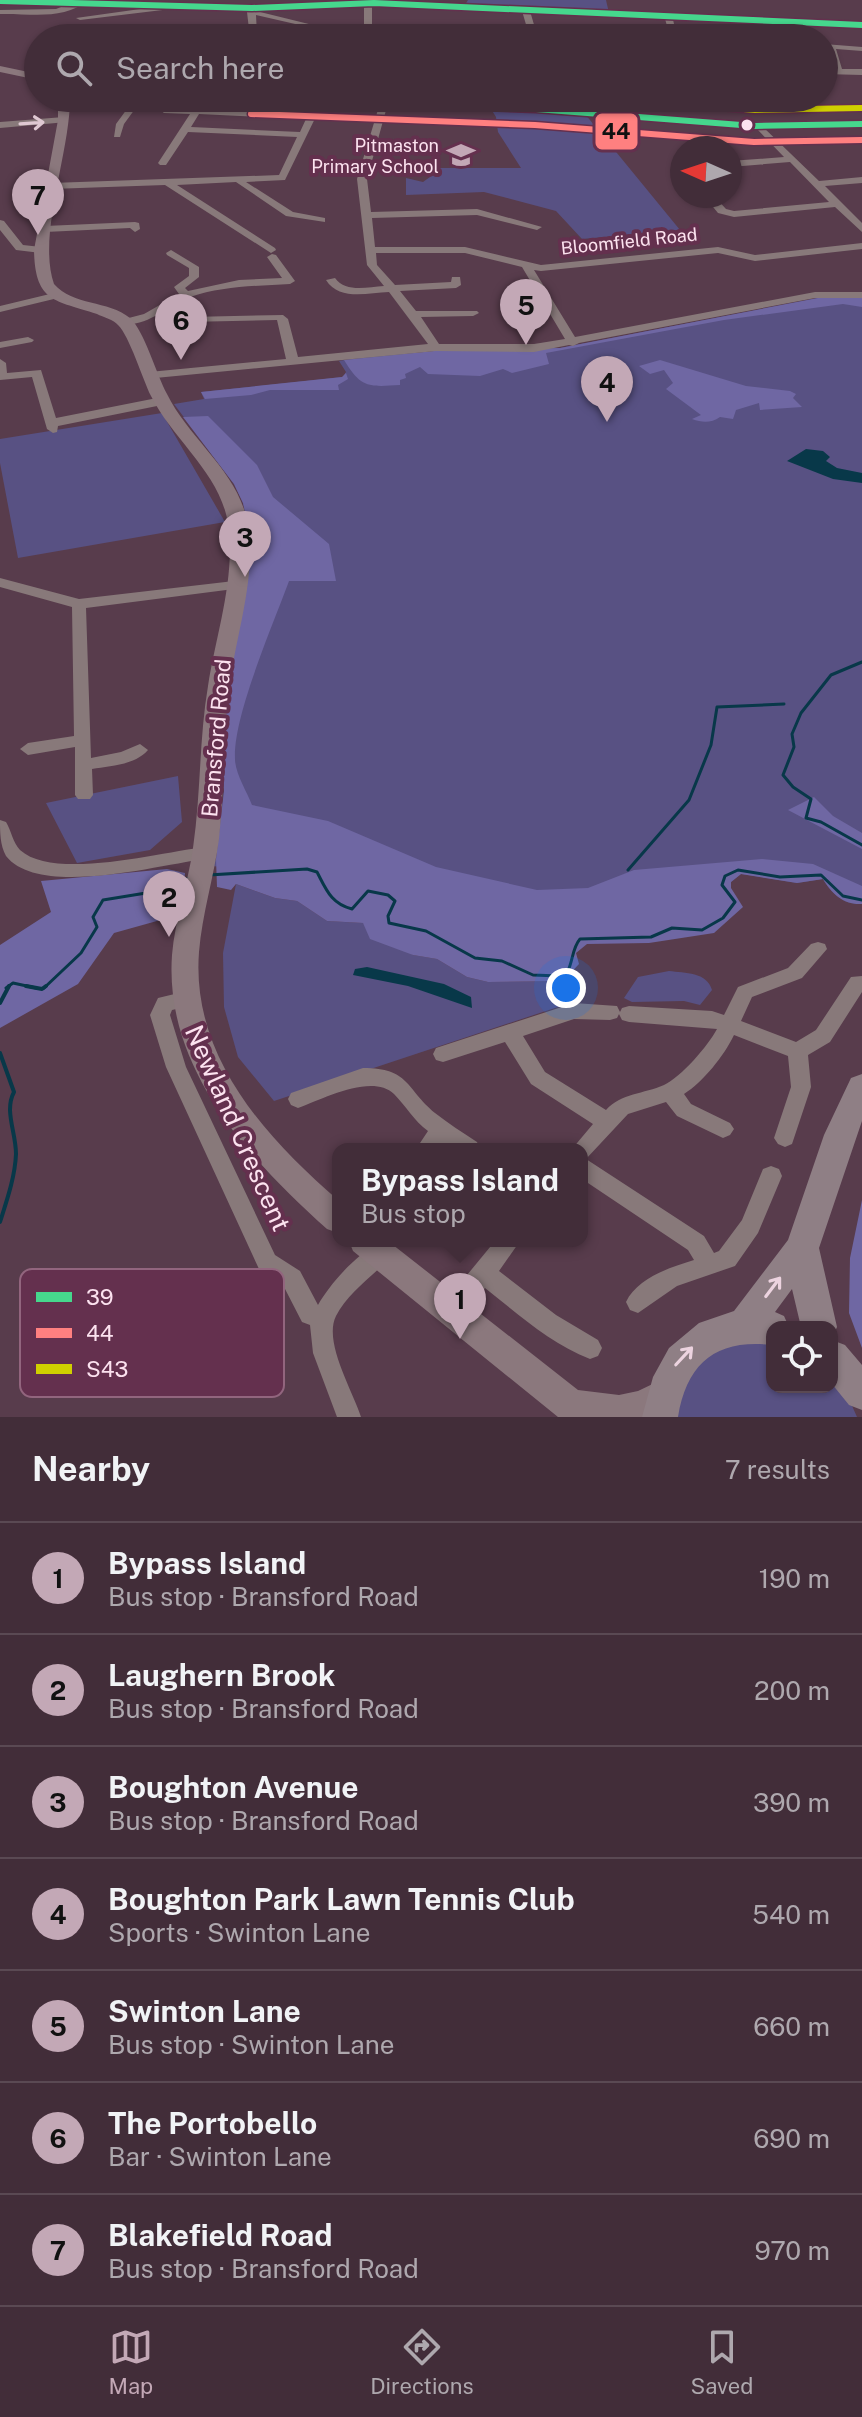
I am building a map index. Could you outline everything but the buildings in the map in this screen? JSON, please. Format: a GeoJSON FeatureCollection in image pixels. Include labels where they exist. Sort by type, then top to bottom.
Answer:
{"type":"FeatureCollection","features":[{"type":"Feature","properties":{"kind":"highway"},"geometry":{"type":"LineString","coordinates":[[660,1407],[670,1372],[687,1351],[723,1330],[758,1327],[802,1248],[840,1135],[862,1087]]}},
{"type":"Feature","properties":{"kind":"highway"},"geometry":{"type":"LineString","coordinates":[[802,1248],[818,1321]]}},
{"type":"Feature","properties":{"kind":"highway"},"geometry":{"type":"LineString","coordinates":[[838,1364],[862,1392]]}},
{"type":"Feature","properties":{"kind":"main road"},"geometry":{"type":"LineString","coordinates":[[0,1],[178,6],[251,14],[368,3],[862,25]]}},
{"type":"Feature","properties":{"kind":"main road"},"geometry":{"type":"LineString","coordinates":[[0,69],[24,74]]}},
{"type":"Feature","properties":{"kind":"main road"},"geometry":{"type":"LineString","coordinates":[[64,112],[41,250],[42,276],[48,292],[54,296],[113,314],[125,322]]}},
{"type":"Feature","properties":{"kind":"main road"},"geometry":{"type":"LineString","coordinates":[[579,112],[759,126],[862,124]]}},
{"type":"Feature","properties":{"kind":"main road","name":"Bransford Road"},"geometry":{"type":"LineString","coordinates":[[125,322],[162,401],[228,494],[239,530],[234,585],[213,715],[211,795],[204,859],[185,967],[187,999],[211,1076],[232,1111],[271,1156],[332,1213]]}},
{"type":"Feature","properties":{"kind":"main road"},"geometry":{"type":"LineString","coordinates":[[371,1247],[579,1412],[626,1415],[660,1407]]}},
{"type":"Feature","properties":{"kind":"street"},"geometry":{"type":"LineString","coordinates":[[0,12],[55,10],[83,2]]}},
{"type":"Feature","properties":{"kind":"street"},"geometry":{"type":"LineString","coordinates":[[368,3],[368,24]]}},
{"type":"Feature","properties":{"kind":"street"},"geometry":{"type":"LineString","coordinates":[[55,10],[85,21],[178,6]]}},
{"type":"Feature","properties":{"kind":"street"},"geometry":{"type":"LineString","coordinates":[[526,11],[530,24]]}},
{"type":"Feature","properties":{"kind":"street"},"geometry":{"type":"LineString","coordinates":[[253,24],[251,14],[302,24]]}},
{"type":"Feature","properties":{"kind":"street"},"geometry":{"type":"LineString","coordinates":[[668,15],[670,24]]}},
{"type":"Feature","properties":{"kind":"street"},"geometry":{"type":"LineString","coordinates":[[762,19],[763,24]]}},
{"type":"Feature","properties":{"kind":"street"},"geometry":{"type":"LineString","coordinates":[[838,47],[862,49]]}},
{"type":"Feature","properties":{"kind":"street"},"geometry":{"type":"LineString","coordinates":[[838,70],[862,72]]}},
{"type":"Feature","properties":{"kind":"street"},"geometry":{"type":"LineString","coordinates":[[117,135],[129,112]]}},
{"type":"Feature","properties":{"kind":"street"},"geometry":{"type":"LineString","coordinates":[[163,163],[196,112],[311,117]]}},
{"type":"Feature","properties":{"kind":"street"},"geometry":{"type":"LineString","coordinates":[[51,186],[283,176],[314,112]]}},
{"type":"Feature","properties":{"kind":"street"},"geometry":{"type":"LineString","coordinates":[[381,112],[362,179],[372,265],[393,288],[436,347]]}},
{"type":"Feature","properties":{"kind":"street"},"geometry":{"type":"LineString","coordinates":[[0,125],[64,120]]}},
{"type":"Feature","properties":{"kind":"street"},"geometry":{"type":"LineString","coordinates":[[759,126],[862,229]]}},
{"type":"Feature","properties":{"kind":"street"},"geometry":{"type":"LineString","coordinates":[[186,129],[302,135]]}},
{"type":"Feature","properties":{"kind":"street"},"geometry":{"type":"LineString","coordinates":[[742,163],[792,159]]}},
{"type":"Feature","properties":{"kind":"street"},"geometry":{"type":"LineString","coordinates":[[240,179],[241,183],[290,214],[321,220]]}},
{"type":"Feature","properties":{"kind":"street"},"geometry":{"type":"LineString","coordinates":[[817,184],[862,180]]}},
{"type":"Feature","properties":{"kind":"street"},"geometry":{"type":"LineString","coordinates":[[125,322],[148,317],[185,295],[239,283],[292,285],[271,258],[167,182]]}},
{"type":"Feature","properties":{"kind":"street"},"geometry":{"type":"LineString","coordinates":[[99,200],[100,185]]}},
{"type":"Feature","properties":{"kind":"street"},"geometry":{"type":"LineString","coordinates":[[719,208],[734,214],[838,204]]}},
{"type":"Feature","properties":{"kind":"street"},"geometry":{"type":"LineString","coordinates":[[366,215],[477,212],[537,227]]}},
{"type":"Feature","properties":{"kind":"street"},"geometry":{"type":"LineString","coordinates":[[0,223],[20,248],[41,250]]}},
{"type":"Feature","properties":{"kind":"street"},"geometry":{"type":"LineString","coordinates":[[45,229],[135,225],[135,229]]}},
{"type":"Feature","properties":{"kind":"street","name":"Bloomfield Road"},"geometry":{"type":"LineString","coordinates":[[527,267],[718,250],[755,258],[862,246]]}},
{"type":"Feature","properties":{"kind":"street"},"geometry":{"type":"LineString","coordinates":[[372,250],[465,250],[527,267],[573,343]]}},
{"type":"Feature","properties":{"kind":"street"},"geometry":{"type":"LineString","coordinates":[[170,257],[194,267],[194,277],[179,287],[185,295]]}},
{"type":"Feature","properties":{"kind":"street"},"geometry":{"type":"LineString","coordinates":[[331,280],[342,290],[456,285],[456,279]]}},
{"type":"Feature","properties":{"kind":"street"},"geometry":{"type":"LineString","coordinates":[[149,376],[436,347],[511,349],[573,343],[815,295],[862,295]]}},
{"type":"Feature","properties":{"kind":"street"},"geometry":{"type":"LineString","coordinates":[[0,309],[54,296]]}},
{"type":"Feature","properties":{"kind":"street"},"geometry":{"type":"LineString","coordinates":[[413,314],[473,313]]}},
{"type":"Feature","properties":{"kind":"street"},"geometry":{"type":"LineString","coordinates":[[190,320],[279,317],[293,362]]}},
{"type":"Feature","properties":{"kind":"street"},"geometry":{"type":"LineString","coordinates":[[0,345],[27,337],[31,354]]}},
{"type":"Feature","properties":{"kind":"street"},"geometry":{"type":"LineString","coordinates":[[0,363],[0,387]]}},
{"type":"Feature","properties":{"kind":"street"},"geometry":{"type":"LineString","coordinates":[[1,377],[37,373],[52,426],[162,401]]}},
{"type":"Feature","properties":{"kind":"street"},"geometry":{"type":"LineString","coordinates":[[0,582],[79,604],[234,585]]}},
{"type":"Feature","properties":{"kind":"street"},"geometry":{"type":"LineString","coordinates":[[79,604],[84,795]]}},
{"type":"Feature","properties":{"kind":"street"},"geometry":{"type":"LineString","coordinates":[[28,749],[84,740]]}},
{"type":"Feature","properties":{"kind":"street"},"geometry":{"type":"LineString","coordinates":[[84,765],[125,757],[140,750]]}},
{"type":"Feature","properties":{"kind":"street"},"geometry":{"type":"LineString","coordinates":[[0,826],[12,853],[32,866],[49,870],[130,867],[183,854],[204,859]]}},
{"type":"Feature","properties":{"kind":"street"},"geometry":{"type":"LineString","coordinates":[[588,1144],[621,1107],[670,1092],[686,1082],[721,1041],[745,992],[795,973],[818,949]]}},
{"type":"Feature","properties":{"kind":"street"},"geometry":{"type":"LineString","coordinates":[[443,1054],[574,1011],[712,1019],[798,1051],[823,1036],[858,982]]}},
{"type":"Feature","properties":{"kind":"street","name":"Newland Crescent"},"geometry":{"type":"LineString","coordinates":[[187,999],[165,1004],[160,1015],[182,1080],[267,1262],[277,1269]]}},
{"type":"Feature","properties":{"kind":"street"},"geometry":{"type":"LineString","coordinates":[[510,1032],[538,1078],[606,1121]]}},
{"type":"Feature","properties":{"kind":"street"},"geometry":{"type":"LineString","coordinates":[[785,1138],[801,1087],[798,1051]]}},
{"type":"Feature","properties":{"kind":"street"},"geometry":{"type":"LineString","coordinates":[[298,1099],[363,1077],[382,1077],[399,1086],[425,1117],[460,1143]]}},
{"type":"Feature","properties":{"kind":"street"},"geometry":{"type":"LineString","coordinates":[[670,1092],[684,1110],[723,1129]]}},
{"type":"Feature","properties":{"kind":"street"},"geometry":{"type":"LineString","coordinates":[[432,1143],[441,1131]]}},
{"type":"Feature","properties":{"kind":"street"},"geometry":{"type":"LineString","coordinates":[[588,1171],[696,1243],[710,1266]]}},
{"type":"Feature","properties":{"kind":"street"},"geometry":{"type":"LineString","coordinates":[[638,1302],[656,1286],[727,1259],[742,1241],[771,1176]]}},
{"type":"Feature","properties":{"kind":"street"},"geometry":{"type":"LineString","coordinates":[[349,1417],[321,1336],[323,1319],[371,1247]]}},
{"type":"Feature","properties":{"kind":"street"},"geometry":{"type":"LineString","coordinates":[[452,1311],[504,1247]]}},
{"type":"Feature","properties":{"kind":"street"},"geometry":{"type":"LineString","coordinates":[[483,1272],[548,1323],[590,1348]]}},
{"type":"Feature","properties":{"kind":"street","name":"Newland Crescent"},"geometry":{"type":"LineString","coordinates":[[284,1274],[292,1279],[310,1314],[323,1319]]}},
{"type":"Feature","properties":{"kind":"shaded area"},"geometry":{"type":"Polygon","coordinates":[[[468,0],[606,0],[609,13],[463,8],[468,0]]]}},
{"type":"Feature","properties":{"kind":"shaded area"},"geometry":{"type":"Polygon","coordinates":[[[493,112],[585,114],[680,230],[582,239],[556,211],[484,192],[406,195],[406,178],[423,182],[430,177],[432,168],[521,168],[498,132],[493,112]]]}},
{"type":"Feature","properties":{"kind":"shaded area"},"geometry":{"type":"Polygon","coordinates":[[[862,297],[862,904],[839,898],[823,879],[797,883],[741,874],[731,882],[728,905],[211,866],[216,859],[224,791],[220,731],[243,605],[249,530],[243,503],[234,484],[174,404],[204,399],[201,392],[343,377],[346,372],[339,361],[344,360],[389,354],[560,348],[818,298],[862,297]]]}},
{"type":"Feature","properties":{"kind":"shaded area"},"geometry":{"type":"Polygon","coordinates":[[[862,297],[862,307],[843,304],[724,320],[546,353],[549,364],[512,373],[503,369],[480,376],[428,374],[420,367],[405,374],[406,378],[400,380],[400,385],[380,386],[361,381],[344,360],[434,351],[560,348],[818,298],[862,297]]]}},
{"type":"Feature","properties":{"kind":"shaded area"},"geometry":{"type":"Polygon","coordinates":[[[660,360],[746,386],[790,391],[796,394],[793,398],[802,407],[760,410],[759,403],[736,410],[733,419],[720,417],[707,422],[692,419],[701,415],[666,389],[673,383],[664,370],[650,374],[639,366],[660,360]]]}},
{"type":"Feature","properties":{"kind":"shaded area"},"geometry":{"type":"Polygon","coordinates":[[[346,373],[348,379],[338,385],[339,390],[270,390],[205,399],[201,392],[342,377],[346,373]]]}},
{"type":"Feature","properties":{"kind":"shaded area"},"geometry":{"type":"Polygon","coordinates":[[[162,413],[225,522],[18,558],[0,463],[0,439],[162,413]]]}},
{"type":"Feature","properties":{"kind":"shaded area"},"geometry":{"type":"Polygon","coordinates":[[[208,416],[257,465],[273,497],[329,544],[336,581],[289,581],[264,645],[236,741],[237,770],[252,805],[328,821],[436,867],[537,890],[588,888],[634,870],[762,859],[813,864],[862,886],[862,904],[839,898],[823,879],[797,883],[741,874],[731,882],[731,888],[743,907],[714,933],[649,943],[587,944],[576,953],[579,964],[563,981],[488,982],[467,977],[437,959],[413,955],[370,939],[363,923],[327,921],[297,901],[275,898],[236,884],[231,890],[217,887],[216,859],[224,791],[220,731],[243,605],[249,530],[243,503],[234,484],[183,417],[208,416]]]}},
{"type":"Feature","properties":{"kind":"shaded area"},"geometry":{"type":"Polygon","coordinates":[[[178,776],[182,822],[150,850],[77,863],[46,803],[178,776]]]}},
{"type":"Feature","properties":{"kind":"shaded area"},"geometry":{"type":"Polygon","coordinates":[[[814,797],[833,816],[862,833],[862,849],[788,810],[814,797]]]}},
{"type":"Feature","properties":{"kind":"shaded area"},"geometry":{"type":"Polygon","coordinates":[[[167,869],[185,873],[182,914],[114,933],[78,984],[0,1028],[0,945],[51,912],[41,881],[167,869]]]}},
{"type":"Feature","properties":{"kind":"shaded area"},"geometry":{"type":"Polygon","coordinates":[[[236,884],[275,898],[297,901],[327,921],[363,923],[413,955],[437,959],[467,977],[488,982],[563,981],[579,1000],[274,1101],[238,1057],[224,1007],[223,953],[236,884]]]}},
{"type":"Feature","properties":{"kind":"shaded area"},"geometry":{"type":"Polygon","coordinates":[[[669,971],[700,977],[712,990],[700,1005],[684,1001],[632,1002],[624,998],[638,977],[669,971]]]}},
{"type":"Feature","properties":{"kind":"shaded area"},"geometry":{"type":"Polygon","coordinates":[[[862,1200],[862,1348],[849,1313],[850,1258],[862,1200]]]}},
{"type":"Feature","properties":{"kind":"shaded area"},"geometry":{"type":"Polygon","coordinates":[[[748,1341],[766,1342],[766,1393],[838,1393],[838,1385],[857,1417],[675,1417],[697,1366],[705,1358],[748,1341]]]}},
{"type":"Feature","properties":{"kind":"water"},"geometry":{"type":"Polygon","coordinates":[[[806,449],[823,451],[830,457],[826,461],[837,468],[862,473],[862,483],[833,479],[787,461],[806,449]]]}},
{"type":"Feature","properties":{"kind":"water"},"geometry":{"type":"Polygon","coordinates":[[[367,967],[444,984],[471,997],[472,1008],[408,986],[353,975],[355,969],[367,967]]]}},
{"type":"Feature","properties":{"kind":"waterway"},"geometry":{"type":"LineString","coordinates":[[862,662],[831,675],[801,713],[792,734],[794,747],[783,775],[793,787],[811,799],[806,818],[821,822],[862,845]]}},
{"type":"Feature","properties":{"kind":"waterway"},"geometry":{"type":"LineString","coordinates":[[628,870],[689,800],[711,745],[717,707],[784,704]]}},
{"type":"Feature","properties":{"kind":"waterway"},"geometry":{"type":"LineString","coordinates":[[209,875],[307,869],[317,872],[330,895],[345,907],[352,909],[368,891],[388,895],[395,901],[388,916],[389,923],[426,931],[475,958],[502,961],[533,975],[559,976],[567,973],[580,939],[651,937],[672,928],[702,930],[723,918],[735,902],[722,885],[725,876],[738,870],[780,877],[821,875],[843,896],[862,900]]}},
{"type":"Feature","properties":{"kind":"waterway"},"geometry":{"type":"LineString","coordinates":[[44,988],[81,953],[97,927],[93,917],[103,900],[146,893],[190,878]]}},
{"type":"Feature","properties":{"kind":"waterway"},"geometry":{"type":"LineString","coordinates":[[6,988],[13,983],[32,987]]}},
{"type":"Feature","properties":{"kind":"waterway"},"geometry":{"type":"LineString","coordinates":[[0,1003],[9,986]]}},
{"type":"Feature","properties":{"kind":"waterway"},"geometry":{"type":"LineString","coordinates":[[26,986],[32,987]]}},
{"type":"Feature","properties":{"kind":"waterway"},"geometry":{"type":"LineString","coordinates":[[32,987],[42,989],[46,986]]}},
{"type":"Feature","properties":{"kind":"waterway"},"geometry":{"type":"LineString","coordinates":[[32,987],[36,988]]}},
{"type":"Feature","properties":{"kind":"waterway"},"geometry":{"type":"LineString","coordinates":[[0,1053],[14,1092],[10,1114],[16,1146],[12,1180],[0,1222]]}},
{"type":"Feature","properties":{"kind":"transit line","name":"39"},"geometry":{"type":"LineString","coordinates":[[0,1],[252,8],[374,3],[862,25]]}},
{"type":"Feature","properties":{"kind":"transit line","name":"S43"},"geometry":{"type":"LineString","coordinates":[[838,108],[861,108]]}},
{"type":"Feature","properties":{"kind":"transit line","name":"39"},"geometry":{"type":"LineString","coordinates":[[574,112],[754,126],[862,124]]}},
{"type":"Feature","properties":{"kind":"transit line","name":"44"},"geometry":{"type":"LineString","coordinates":[[251,114],[535,125],[754,142],[862,140]]}},
{"type":"Feature","properties":{"kind":"place","name":"Pitmaston Primary School"},"geometry":{"type":"Point","coordinates":[461,155]}},
{"type":"Feature","properties":{"kind":"place","name":"Blakefield Road"},"geometry":{"type":"Point","coordinates":[38,235]}},
{"type":"Feature","properties":{"kind":"place","name":"Swinton Lane"},"geometry":{"type":"Point","coordinates":[526,345]}},
{"type":"Feature","properties":{"kind":"place","name":"The Portobello"},"geometry":{"type":"Point","coordinates":[181,360]}},
{"type":"Feature","properties":{"kind":"place","name":"Boughton Park Lawn Tennis Club"},"geometry":{"type":"Point","coordinates":[607,422]}},
{"type":"Feature","properties":{"kind":"place","name":"Boughton Avenue"},"geometry":{"type":"Point","coordinates":[245,577]}},
{"type":"Feature","properties":{"kind":"place","name":"Laughern Brook"},"geometry":{"type":"Point","coordinates":[169,937]}},
{"type":"Feature","properties":{"kind":"place","name":"Bypass Island"},"geometry":{"type":"Point","coordinates":[460,1339]}}]}
